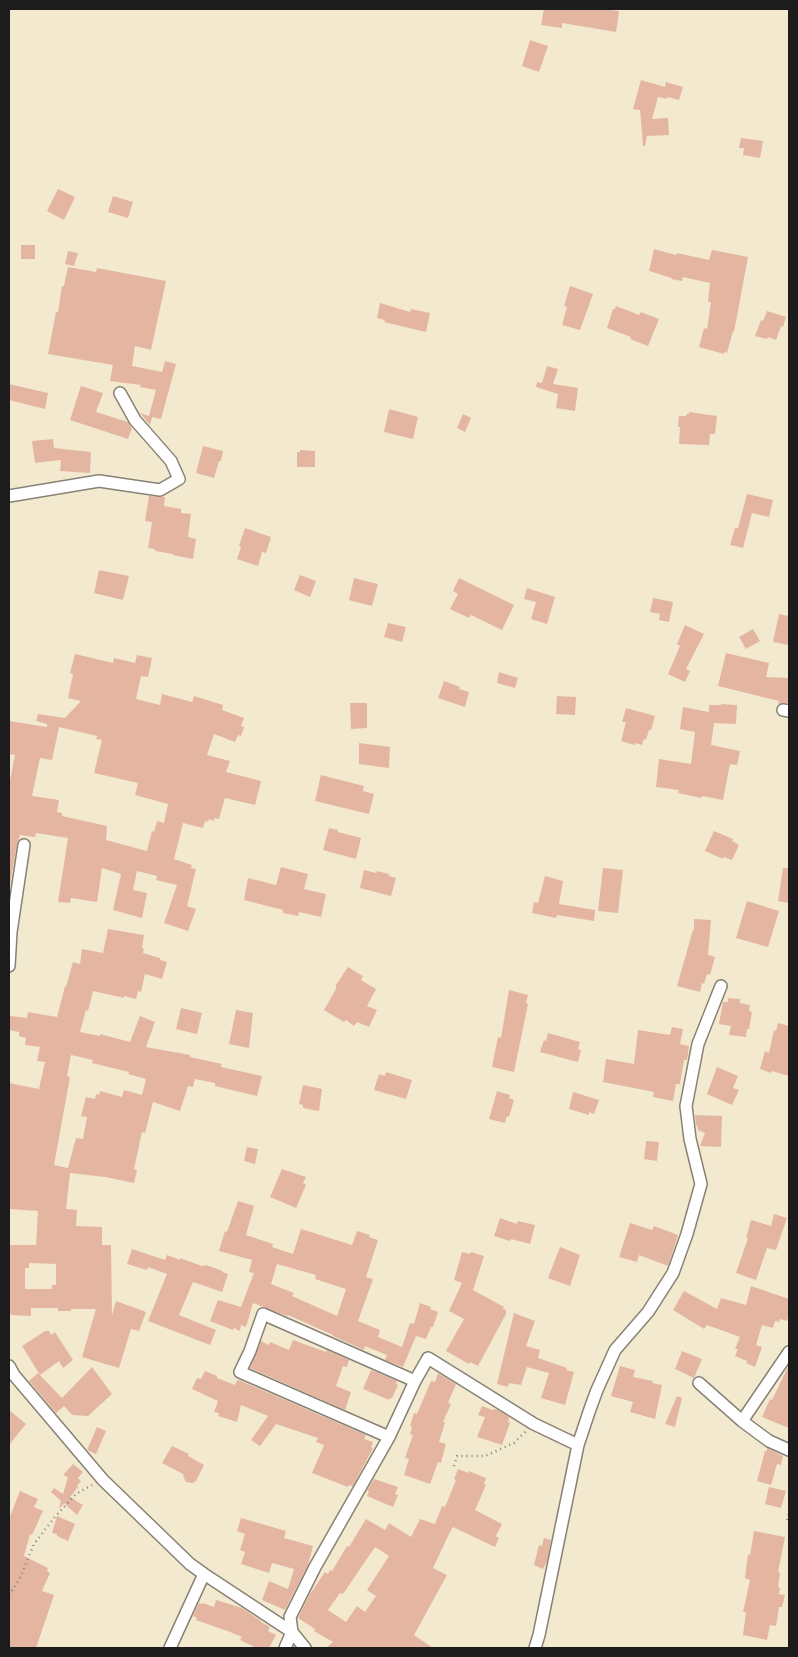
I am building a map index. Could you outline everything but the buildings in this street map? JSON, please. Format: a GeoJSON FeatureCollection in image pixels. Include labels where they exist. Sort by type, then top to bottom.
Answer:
{"type":"FeatureCollection","features":[{"type":"Feature","properties":{"kind":"street"},"geometry":{"type":"LineString","coordinates":[[9,496],[99,481],[160,490],[179,479],[171,461],[135,420],[120,393]]}},
{"type":"Feature","properties":{"kind":"street"},"geometry":{"type":"LineString","coordinates":[[9,966],[11,932],[24,845]]}},
{"type":"Feature","properties":{"kind":"street"},"geometry":{"type":"LineString","coordinates":[[535,1648],[578,1445],[597,1390],[615,1350],[648,1312],[673,1272],[701,1184],[690,1139],[686,1106],[698,1044],[721,986]]}},
{"type":"Feature","properties":{"kind":"street"},"geometry":{"type":"LineString","coordinates":[[390,1437],[240,1372],[250,1351],[263,1314],[415,1381]]}},
{"type":"Feature","properties":{"kind":"street"},"geometry":{"type":"LineString","coordinates":[[742,1420],[789,1352]]}},
{"type":"Feature","properties":{"kind":"street"},"geometry":{"type":"LineString","coordinates":[[285,1648],[292,1632],[290,1617],[315,1568],[390,1437],[415,1381],[428,1358],[534,1424],[578,1445]]}},
{"type":"Feature","properties":{"kind":"street"},"geometry":{"type":"LineString","coordinates":[[9,1366],[14,1375],[103,1480],[190,1564],[292,1632],[305,1648]]}},
{"type":"Feature","properties":{"kind":"street"},"geometry":{"type":"LineString","coordinates":[[699,1382],[769,1441],[789,1450]]}},
{"type":"Feature","properties":{"kind":"street"},"geometry":{"type":"LineString","coordinates":[[170,1648],[204,1574]]}},
{"type":"Feature","properties":{"kind":"path"},"geometry":{"type":"LineString","coordinates":[[454,1466],[457,1456],[485,1456],[514,1442],[534,1424]]}},
{"type":"Feature","properties":{"kind":"path"},"geometry":{"type":"LineString","coordinates":[[9,1595],[19,1580],[34,1544],[54,1518],[76,1494],[103,1480]]}},
{"type":"Feature","properties":{"kind":"path"},"geometry":{"type":"LineString","coordinates":[[787,1520],[789,1514]]}}]}
